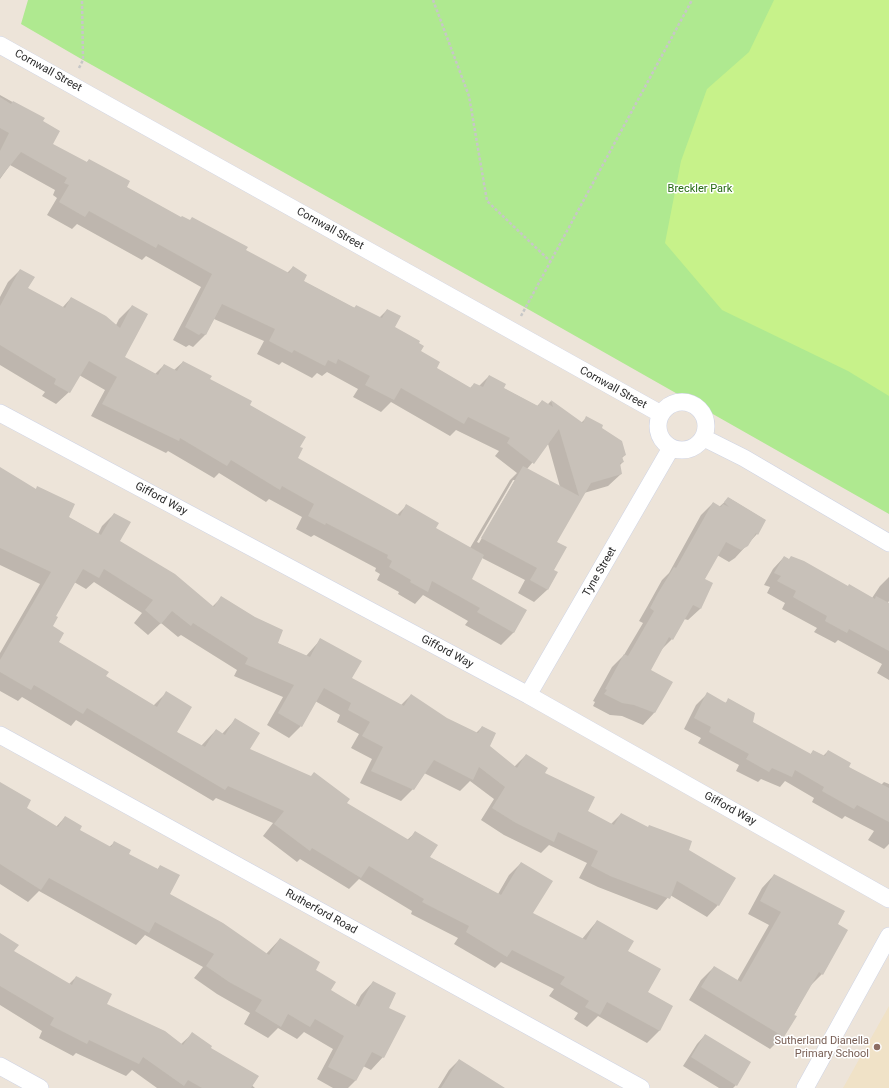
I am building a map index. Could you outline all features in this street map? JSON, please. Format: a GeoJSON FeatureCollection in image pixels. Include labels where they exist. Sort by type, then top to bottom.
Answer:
{"type":"FeatureCollection","features":[{"type":"Feature","properties":{"kind":"street","name":"Cornwall Street"},"geometry":{"type":"LineString","coordinates":[[0,45],[660,414]]}},
{"type":"Feature","properties":{"kind":"street"},"geometry":{"type":"LineString","coordinates":[[679,402],[694,405],[704,416],[706,430],[704,438],[699,444],[686,450],[671,448],[665,444],[659,433],[658,420],[660,414],[672,404],[679,402]]}},
{"type":"Feature","properties":{"kind":"street","name":"Gifford Way"},"geometry":{"type":"LineString","coordinates":[[0,413],[528,695],[889,899]]}},
{"type":"Feature","properties":{"kind":"street"},"geometry":{"type":"LineString","coordinates":[[704,438],[744,458],[889,543]]}},
{"type":"Feature","properties":{"kind":"street","name":"Tyne Street"},"geometry":{"type":"LineString","coordinates":[[528,695],[671,448]]}},
{"type":"Feature","properties":{"kind":"street","name":"Rutherford Road"},"geometry":{"type":"LineString","coordinates":[[0,735],[641,1088]]}},
{"type":"Feature","properties":{"kind":"street"},"geometry":{"type":"LineString","coordinates":[[804,1088],[889,936]]}},
{"type":"Feature","properties":{"kind":"street"},"geometry":{"type":"LineString","coordinates":[[0,1066],[40,1088]]}},
{"type":"Feature","properties":{"kind":"path"},"geometry":{"type":"LineString","coordinates":[[70,84],[83,60],[82,0]]}},
{"type":"Feature","properties":{"kind":"path"},"geometry":{"type":"LineString","coordinates":[[433,0],[469,96],[487,200],[551,262]]}},
{"type":"Feature","properties":{"kind":"path"},"geometry":{"type":"LineString","coordinates":[[512,331],[551,262],[692,0]]}},
{"type":"Feature","properties":{"kind":"shaded area","name":"Sutherland Dianella Primary School"},"geometry":{"type":"Polygon","coordinates":[[[889,1006],[889,1088],[843,1088],[889,1006]]]}},
{"type":"Feature","properties":{"kind":"green space","name":"Breckler Park"},"geometry":{"type":"Polygon","coordinates":[[[28,0],[889,0],[889,514],[21,24],[28,0]]]}},
{"type":"Feature","properties":{"kind":"green space"},"geometry":{"type":"Polygon","coordinates":[[[774,0],[889,0],[889,396],[848,371],[722,310],[665,243],[681,161],[707,89],[749,52],[774,0]]]}},
{"type":"Feature","properties":{"kind":"building"},"geometry":{"type":"Polygon","coordinates":[[[0,97],[11,104],[13,101],[45,118],[43,121],[60,131],[53,144],[87,162],[89,159],[130,181],[127,187],[181,217],[182,216],[190,220],[192,217],[248,247],[246,250],[289,273],[293,266],[307,275],[304,281],[355,308],[356,305],[382,318],[387,309],[401,316],[395,327],[420,341],[419,343],[424,346],[421,351],[440,362],[437,368],[471,388],[474,383],[483,387],[489,375],[506,384],[504,388],[538,406],[542,400],[553,407],[551,400],[583,423],[586,416],[603,425],[602,428],[622,441],[626,455],[622,457],[624,462],[620,463],[622,474],[591,483],[557,542],[567,547],[554,570],[558,572],[548,590],[530,580],[537,568],[481,538],[523,466],[579,496],[559,429],[534,464],[507,443],[510,438],[468,417],[464,424],[401,388],[394,400],[365,385],[370,376],[338,359],[336,364],[328,360],[325,366],[294,350],[292,353],[269,341],[275,329],[222,304],[206,335],[201,333],[199,335],[185,327],[212,274],[158,244],[156,248],[89,211],[85,217],[59,202],[69,185],[64,183],[67,178],[21,152],[0,178],[0,151],[9,133],[0,128],[0,97]]]}},
{"type":"Feature","properties":{"kind":"building"},"geometry":{"type":"Polygon","coordinates":[[[20,269],[35,277],[28,288],[65,308],[71,297],[106,316],[120,328],[132,305],[148,314],[125,357],[158,375],[164,364],[177,371],[183,361],[212,376],[210,379],[252,401],[250,405],[306,437],[300,447],[303,448],[298,458],[400,516],[406,504],[439,523],[436,528],[484,555],[472,579],[527,610],[514,633],[477,612],[480,608],[432,581],[428,592],[410,582],[411,580],[389,567],[392,561],[387,558],[388,555],[326,523],[325,525],[308,516],[314,504],[282,486],[280,490],[231,460],[227,466],[180,438],[179,441],[102,404],[117,377],[89,361],[70,393],[54,384],[56,379],[0,345],[0,306],[20,269]]]}},
{"type":"Feature","properties":{"kind":"building"},"geometry":{"type":"Polygon","coordinates":[[[0,467],[36,489],[37,486],[75,504],[69,517],[101,535],[114,513],[131,522],[120,541],[175,574],[214,607],[221,596],[255,617],[283,630],[278,643],[310,657],[320,638],[362,661],[352,678],[404,706],[411,694],[447,718],[478,733],[482,726],[496,733],[490,746],[517,768],[526,754],[548,768],[545,773],[595,797],[588,811],[614,825],[621,813],[648,827],[649,825],[692,841],[689,850],[736,878],[719,906],[677,881],[670,899],[610,876],[591,866],[598,851],[558,832],[554,842],[516,823],[492,808],[505,787],[479,767],[473,780],[434,760],[414,790],[371,771],[383,747],[362,736],[370,722],[348,710],[351,703],[324,688],[302,727],[278,713],[294,685],[245,664],[248,658],[193,623],[191,626],[172,611],[161,624],[145,610],[153,600],[104,569],[99,578],[83,569],[56,616],[58,617],[53,626],[64,633],[59,642],[109,672],[106,676],[157,707],[166,691],[192,707],[177,732],[205,747],[216,729],[225,735],[235,718],[260,733],[250,749],[311,776],[314,772],[350,799],[347,803],[409,840],[415,831],[438,845],[430,857],[501,895],[521,862],[553,881],[533,913],[586,940],[597,920],[634,941],[628,951],[661,969],[648,992],[673,1006],[660,1031],[607,1002],[600,1015],[585,1007],[589,1001],[560,984],[565,977],[512,950],[507,957],[466,932],[469,926],[422,902],[424,899],[369,866],[361,878],[312,848],[310,851],[274,824],[284,811],[228,786],[225,790],[87,708],[83,714],[34,685],[31,690],[0,672],[0,660],[51,572],[0,548],[0,467]]]}},
{"type":"Feature","properties":{"kind":"building"},"geometry":{"type":"Polygon","coordinates":[[[728,497],[766,520],[758,535],[756,533],[748,546],[741,550],[726,542],[705,579],[713,583],[701,609],[693,605],[673,640],[669,637],[651,670],[673,682],[655,713],[634,705],[622,703],[604,694],[607,690],[605,689],[624,654],[628,656],[654,611],[650,608],[658,593],[674,567],[676,568],[713,502],[721,507],[723,504],[729,507],[724,502],[728,497]]]}},
{"type":"Feature","properties":{"kind":"building"},"geometry":{"type":"Polygon","coordinates":[[[784,556],[789,559],[791,556],[804,561],[848,586],[849,584],[875,599],[876,596],[889,603],[889,651],[849,629],[847,633],[825,621],[827,616],[793,597],[796,591],[777,581],[781,576],[774,573],[784,556]]]}},
{"type":"Feature","properties":{"kind":"building"},"geometry":{"type":"Polygon","coordinates":[[[707,692],[726,703],[728,698],[755,713],[753,722],[811,754],[813,750],[825,756],[828,750],[851,763],[849,767],[889,788],[889,822],[857,805],[854,809],[822,791],[824,787],[795,770],[792,777],[772,768],[769,772],[746,759],[749,754],[709,732],[711,727],[694,718],[707,692]]]}},
{"type":"Feature","properties":{"kind":"building"},"geometry":{"type":"Polygon","coordinates":[[[0,782],[31,800],[27,808],[58,827],[65,816],[82,826],[80,830],[111,847],[114,841],[131,850],[129,854],[158,869],[160,865],[180,875],[170,894],[223,923],[269,955],[280,938],[320,962],[316,970],[336,982],[331,990],[359,1007],[373,981],[396,993],[389,1008],[406,1016],[384,1058],[372,1052],[356,1081],[328,1067],[344,1036],[315,1019],[310,1027],[288,1014],[281,1027],[255,1011],[262,1000],[229,982],[206,966],[214,954],[155,922],[149,933],[49,878],[41,890],[0,864],[0,782]]]}},
{"type":"Feature","properties":{"kind":"building"},"geometry":{"type":"Polygon","coordinates":[[[774,874],[845,911],[838,924],[848,930],[823,975],[819,972],[794,1015],[797,1016],[784,1037],[701,987],[714,966],[741,982],[781,912],[760,901],[774,874]]]}},
{"type":"Feature","properties":{"kind":"building"},"geometry":{"type":"Polygon","coordinates":[[[0,933],[19,945],[14,951],[72,985],[76,976],[112,994],[107,1004],[165,1031],[183,1045],[192,1032],[212,1046],[211,1048],[259,1076],[251,1088],[202,1088],[188,1080],[184,1086],[143,1057],[139,1064],[89,1040],[87,1044],[50,1025],[54,1018],[0,986],[0,933]]]}},
{"type":"Feature","properties":{"kind":"building"},"geometry":{"type":"Polygon","coordinates":[[[705,1034],[751,1062],[737,1086],[691,1057],[705,1034]]]}},
{"type":"Feature","properties":{"kind":"building"},"geometry":{"type":"Polygon","coordinates":[[[459,1059],[505,1088],[441,1088],[459,1059]]]}},
{"type":"Feature","properties":{"kind":"place","name":"Sutherland Dianella Primary School"},"geometry":{"type":"Point","coordinates":[877,1047]}}]}
